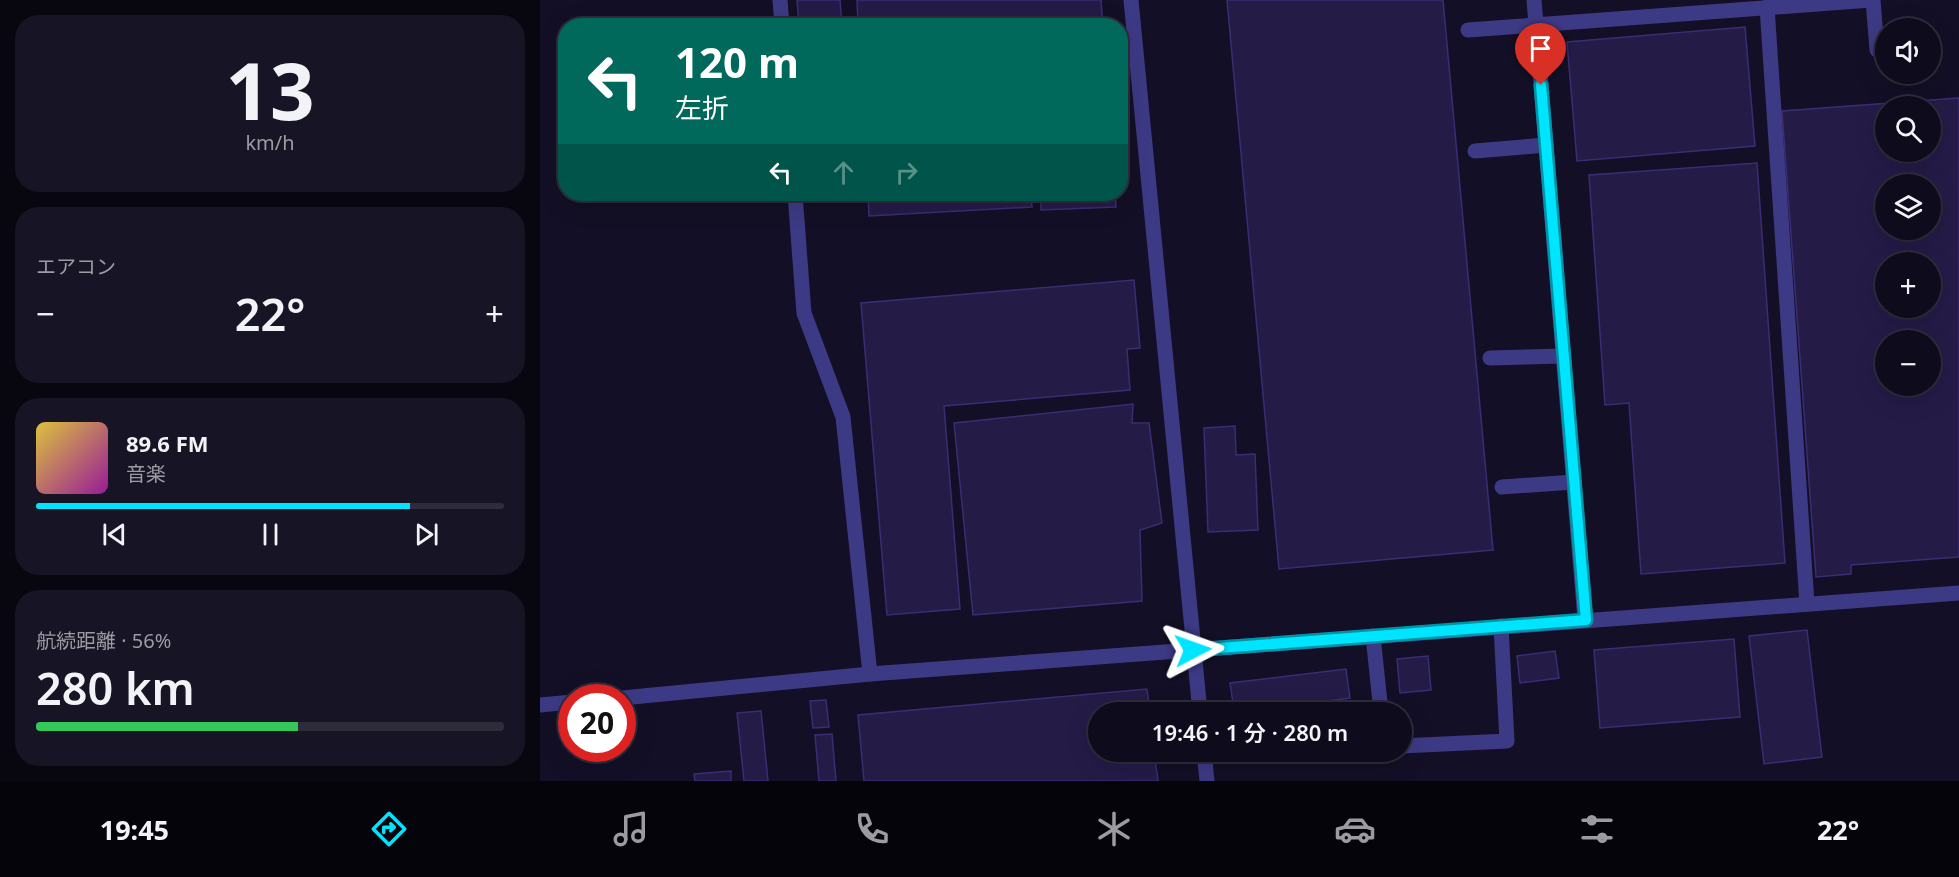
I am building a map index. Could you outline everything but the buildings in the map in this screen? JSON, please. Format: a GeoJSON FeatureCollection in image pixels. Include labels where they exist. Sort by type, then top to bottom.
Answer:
{"type":"FeatureCollection","features":[{"type":"Feature","properties":{"kind":"lane"},"geometry":{"type":"LineString","coordinates":[[780,0],[781,18]]}},
{"type":"Feature","properties":{"kind":"lane"},"geometry":{"type":"LineString","coordinates":[[1131,0],[1199,702]]}},
{"type":"Feature","properties":{"kind":"lane"},"geometry":{"type":"LineString","coordinates":[[1534,0],[1586,620]]}},
{"type":"Feature","properties":{"kind":"lane"},"geometry":{"type":"LineString","coordinates":[[1468,30],[1872,0],[1875,30]]}},
{"type":"Feature","properties":{"kind":"lane"},"geometry":{"type":"LineString","coordinates":[[1767,8],[1807,604]]}},
{"type":"Feature","properties":{"kind":"lane"},"geometry":{"type":"LineString","coordinates":[[1475,150],[1546,145]]}},
{"type":"Feature","properties":{"kind":"lane"},"geometry":{"type":"LineString","coordinates":[[796,201],[804,313],[843,417],[870,674]]}},
{"type":"Feature","properties":{"kind":"lane"},"geometry":{"type":"LineString","coordinates":[[1490,358],[1563,356]]}},
{"type":"Feature","properties":{"kind":"lane"},"geometry":{"type":"LineString","coordinates":[[1502,487],[1574,482]]}},
{"type":"Feature","properties":{"kind":"lane"},"geometry":{"type":"LineString","coordinates":[[636,697],[870,674],[1959,593]]}},
{"type":"Feature","properties":{"kind":"lane"},"geometry":{"type":"LineString","coordinates":[[1412,745],[1507,741],[1501,626]]}},
{"type":"Feature","properties":{"kind":"lane"},"geometry":{"type":"LineString","coordinates":[[1373,636],[1380,702]]}},
{"type":"Feature","properties":{"kind":"lane"},"geometry":{"type":"LineString","coordinates":[[540,705],[558,703]]}},
{"type":"Feature","properties":{"kind":"lane"},"geometry":{"type":"LineString","coordinates":[[1205,762],[1207,781]]}},
{"type":"Feature","properties":{"kind":"route"},"geometry":{"type":"LineString","coordinates":[[1193,650],[1586,620],[1541,85]]}}]}
